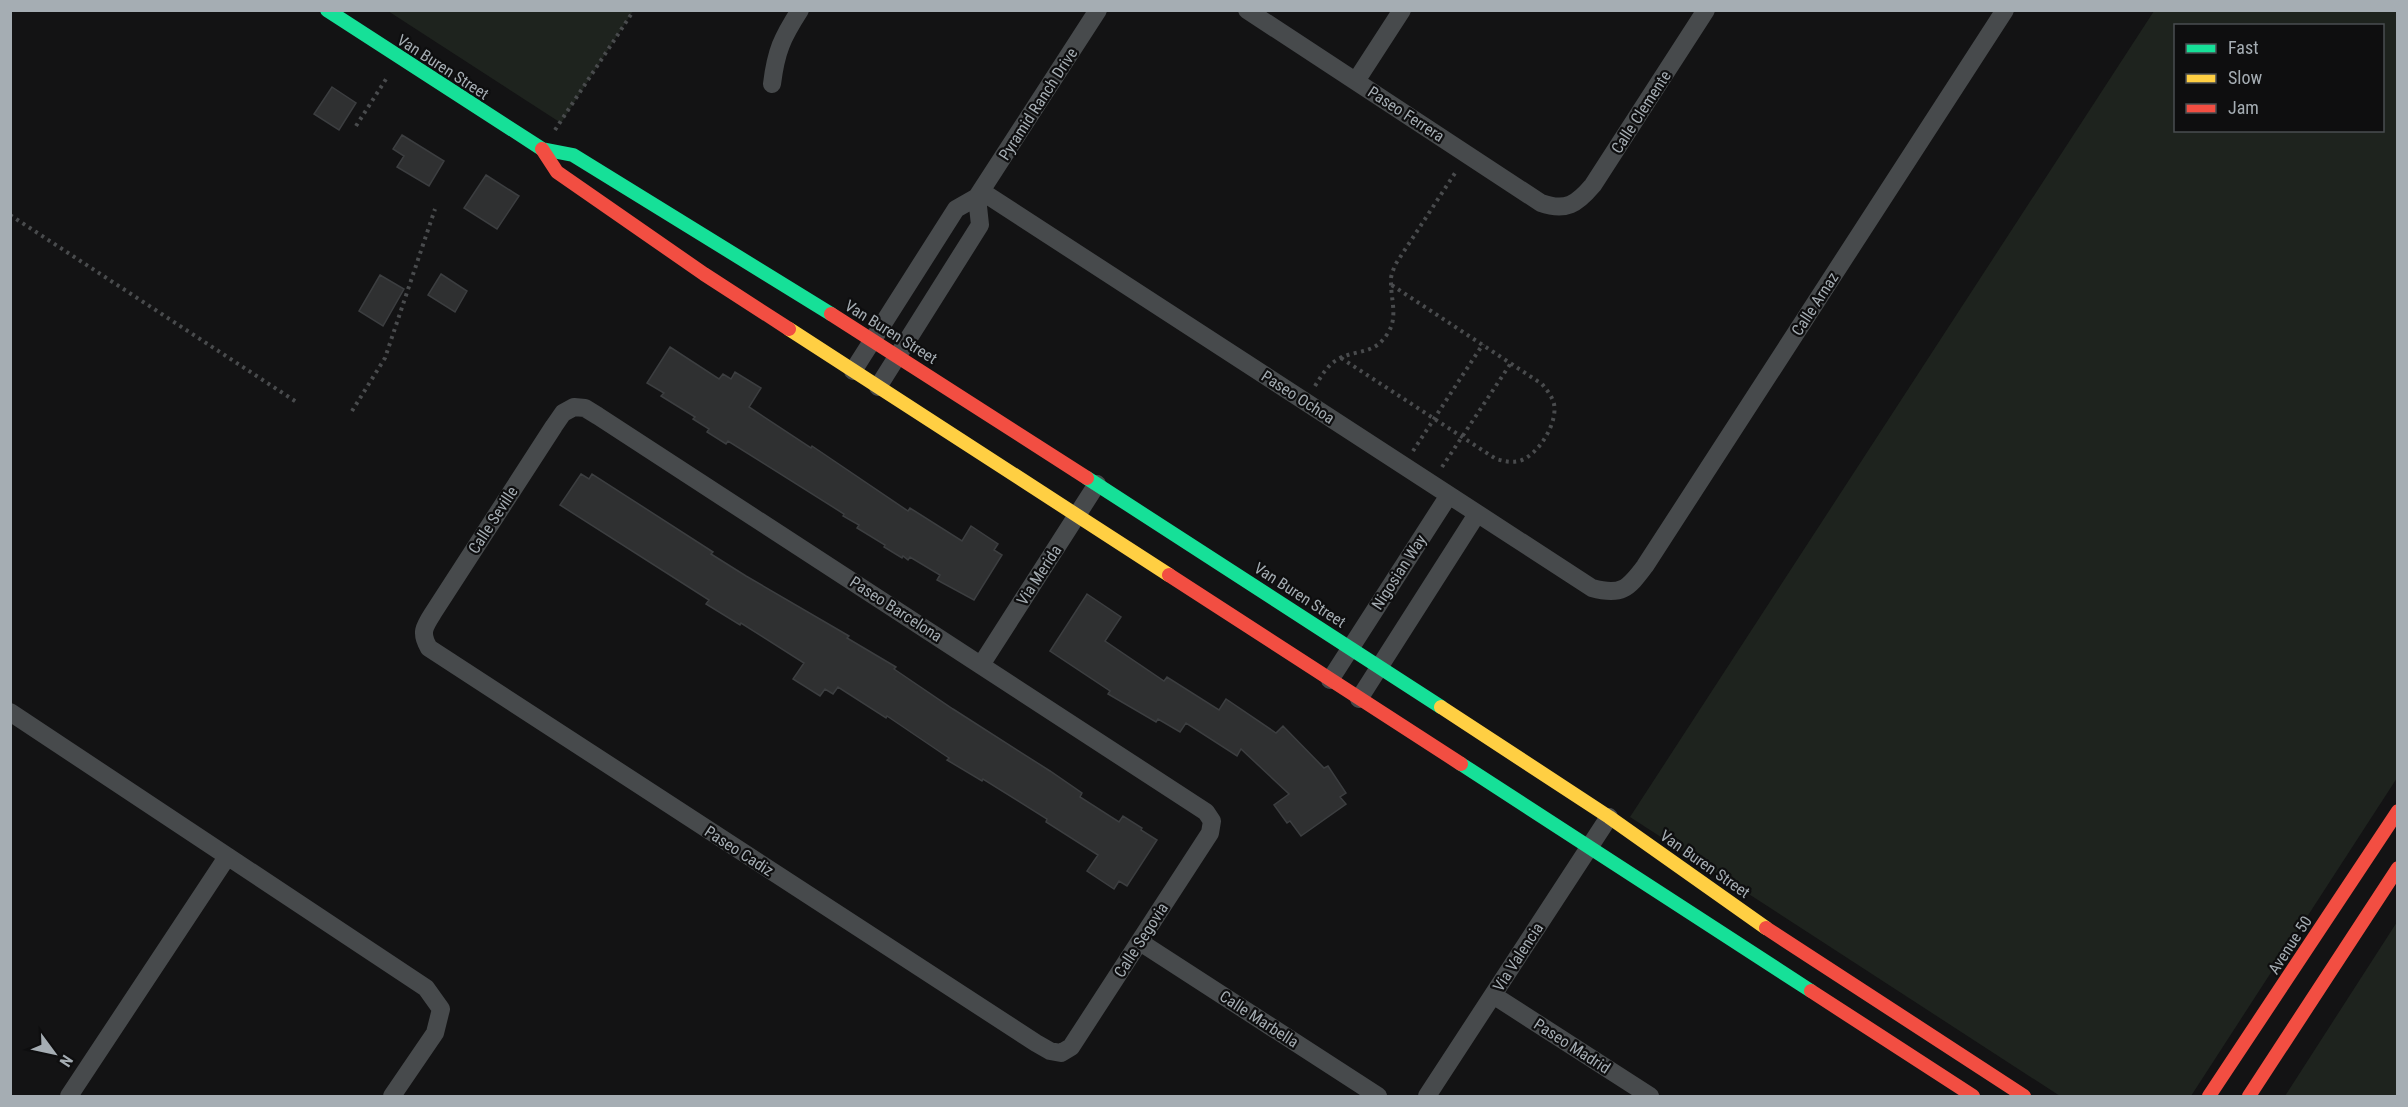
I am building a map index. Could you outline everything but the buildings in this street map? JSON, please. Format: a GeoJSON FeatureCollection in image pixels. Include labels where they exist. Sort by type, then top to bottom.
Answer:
{"type":"FeatureCollection","features":[{"type":"Feature","properties":{"kind":"street","name":"Van Buren Street"},"geometry":{"type":"LineString","coordinates":[[327,10],[542,150],[558,172],[704,274],[1588,849],[1973,1096]]}},
{"type":"Feature","properties":{"kind":"street"},"geometry":{"type":"LineString","coordinates":[[772,84],[775,58],[781,40],[800,10]]}},
{"type":"Feature","properties":{"kind":"street","name":"Pyramid Ranch Drive"},"geometry":{"type":"LineString","coordinates":[[853,372],[956,209],[979,194],[1098,10]]}},
{"type":"Feature","properties":{"kind":"street","name":"Paseo Ferrera"},"geometry":{"type":"LineString","coordinates":[[1247,10],[1542,202],[1555,208],[1568,206]]}},
{"type":"Feature","properties":{"kind":"street"},"geometry":{"type":"LineString","coordinates":[[1356,81],[1402,10]]}},
{"type":"Feature","properties":{"kind":"street","name":"Calle Clemente"},"geometry":{"type":"LineString","coordinates":[[1568,206],[1581,199],[1593,185],[1706,10]]}},
{"type":"Feature","properties":{"kind":"street","name":"Calle Arnaz"},"geometry":{"type":"LineString","coordinates":[[1618,592],[1632,584],[1645,566],[2005,10]]}},
{"type":"Feature","properties":{"kind":"street","name":"Van Buren Street"},"geometry":{"type":"LineString","coordinates":[[542,150],[573,155],[873,340],[1609,817],[1786,942],[2024,1096]]}},
{"type":"Feature","properties":{"kind":"street"},"geometry":{"type":"LineString","coordinates":[[878,387],[980,225],[979,194]]}},
{"type":"Feature","properties":{"kind":"street","name":"Paseo Ochoa"},"geometry":{"type":"LineString","coordinates":[[979,194],[1592,588],[1618,592]]}},
{"type":"Feature","properties":{"kind":"street","name":"Calle Seville"},"geometry":{"type":"LineString","coordinates":[[423,639],[425,627],[554,426],[563,413],[574,407]]}},
{"type":"Feature","properties":{"kind":"street","name":"Paseo Barcelona"},"geometry":{"type":"LineString","coordinates":[[574,407],[585,408],[598,416],[981,664],[1193,802],[1206,812],[1212,821]]}},
{"type":"Feature","properties":{"kind":"street","name":"Via Merida"},"geometry":{"type":"LineString","coordinates":[[981,664],[1097,484]]}},
{"type":"Feature","properties":{"kind":"street","name":"Nigosian Way"},"geometry":{"type":"LineString","coordinates":[[1330,680],[1449,495]]}},
{"type":"Feature","properties":{"kind":"street","name":"Nigosian Way"},"geometry":{"type":"LineString","coordinates":[[1359,699],[1477,513]]}},
{"type":"Feature","properties":{"kind":"street","name":"Paseo Cadiz"},"geometry":{"type":"LineString","coordinates":[[423,639],[429,648],[442,657],[1036,1044],[1050,1051],[1061,1053]]}},
{"type":"Feature","properties":{"kind":"street"},"geometry":{"type":"LineString","coordinates":[[13,718],[426,988],[441,1009],[435,1033],[392,1096]]}},
{"type":"Feature","properties":{"kind":"street","name":"Avenue 50"},"geometry":{"type":"LineString","coordinates":[[2209,1096],[2397,811]]}},
{"type":"Feature","properties":{"kind":"street","name":"Via Valencia"},"geometry":{"type":"LineString","coordinates":[[1427,1096],[1609,817]]}},
{"type":"Feature","properties":{"kind":"street","name":"Calle Segovia"},"geometry":{"type":"LineString","coordinates":[[1061,1053],[1071,1047],[1202,847],[1210,833],[1212,821]]}},
{"type":"Feature","properties":{"kind":"street"},"geometry":{"type":"LineString","coordinates":[[69,1096],[226,857]]}},
{"type":"Feature","properties":{"kind":"street"},"geometry":{"type":"LineString","coordinates":[[2249,1096],[2397,868]]}},
{"type":"Feature","properties":{"kind":"street","name":"Calle Marbella"},"geometry":{"type":"LineString","coordinates":[[1140,942],[1378,1096]]}},
{"type":"Feature","properties":{"kind":"street","name":"Paseo Madrid"},"geometry":{"type":"LineString","coordinates":[[1493,994],[1650,1096]]}},
{"type":"Feature","properties":{"kind":"path"},"geometry":{"type":"LineString","coordinates":[[542,150],[634,10]]}},
{"type":"Feature","properties":{"kind":"path"},"geometry":{"type":"LineString","coordinates":[[356,126],[400,58]]}},
{"type":"Feature","properties":{"kind":"path"},"geometry":{"type":"LineString","coordinates":[[1305,402],[1328,367],[1341,358],[1368,351],[1379,344],[1389,332],[1394,304],[1390,284],[1395,265],[1467,154]]}},
{"type":"Feature","properties":{"kind":"path"},"geometry":{"type":"LineString","coordinates":[[352,411],[386,358],[435,209]]}},
{"type":"Feature","properties":{"kind":"path"},"geometry":{"type":"LineString","coordinates":[[10,214],[298,403]]}},
{"type":"Feature","properties":{"kind":"path"},"geometry":{"type":"LineString","coordinates":[[1341,358],[1496,459],[1508,462],[1521,461],[1545,437],[1554,418],[1554,405],[1550,393],[1542,384],[1390,284]]}},
{"type":"Feature","properties":{"kind":"path"},"geometry":{"type":"LineString","coordinates":[[1404,466],[1483,344]]}},
{"type":"Feature","properties":{"kind":"path"},"geometry":{"type":"LineString","coordinates":[[1431,483],[1511,363]]}},
{"type":"Feature","properties":{"kind":"shaded area"},"geometry":{"type":"Polygon","coordinates":[[[388,11],[633,11],[561,123],[388,11]]]}},
{"type":"Feature","properties":{"kind":"shaded area"},"geometry":{"type":"Polygon","coordinates":[[[2154,11],[2397,11],[2397,778],[2191,1096],[2060,1096],[1630,817],[2154,11]]]}},
{"type":"Feature","properties":{"kind":"shaded area"},"geometry":{"type":"Polygon","coordinates":[[[2397,922],[2397,1096],[2285,1096],[2397,922]]]}},
{"type":"Feature","properties":{"kind":"traffic: fast"},"geometry":{"type":"LineString","coordinates":[[327,10],[542,149],[573,155],[831,314]]}},
{"type":"Feature","properties":{"kind":"traffic: fast"},"geometry":{"type":"LineString","coordinates":[[1087,478],[1441,707]]}},
{"type":"Feature","properties":{"kind":"traffic: fast"},"geometry":{"type":"LineString","coordinates":[[1461,764],[1811,991]]}},
{"type":"Feature","properties":{"kind":"traffic: slow"},"geometry":{"type":"LineString","coordinates":[[789,329],[1169,575]]}},
{"type":"Feature","properties":{"kind":"traffic: slow"},"geometry":{"type":"LineString","coordinates":[[1441,707],[1609,817],[1766,928]]}},
{"type":"Feature","properties":{"kind":"traffic: jam"},"geometry":{"type":"LineString","coordinates":[[542,149],[557,172],[704,274],[789,329]]}},
{"type":"Feature","properties":{"kind":"traffic: jam"},"geometry":{"type":"LineString","coordinates":[[831,314],[1087,478]]}},
{"type":"Feature","properties":{"kind":"traffic: jam"},"geometry":{"type":"LineString","coordinates":[[1169,575],[1461,764]]}},
{"type":"Feature","properties":{"kind":"traffic: jam"},"geometry":{"type":"LineString","coordinates":[[2209,1096],[2398,811]]}},
{"type":"Feature","properties":{"kind":"traffic: jam"},"geometry":{"type":"LineString","coordinates":[[2249,1096],[2398,868]]}},
{"type":"Feature","properties":{"kind":"traffic: jam"},"geometry":{"type":"LineString","coordinates":[[1766,928],[2024,1096]]}},
{"type":"Feature","properties":{"kind":"traffic: jam"},"geometry":{"type":"LineString","coordinates":[[1811,991],[1973,1096]]}}]}
